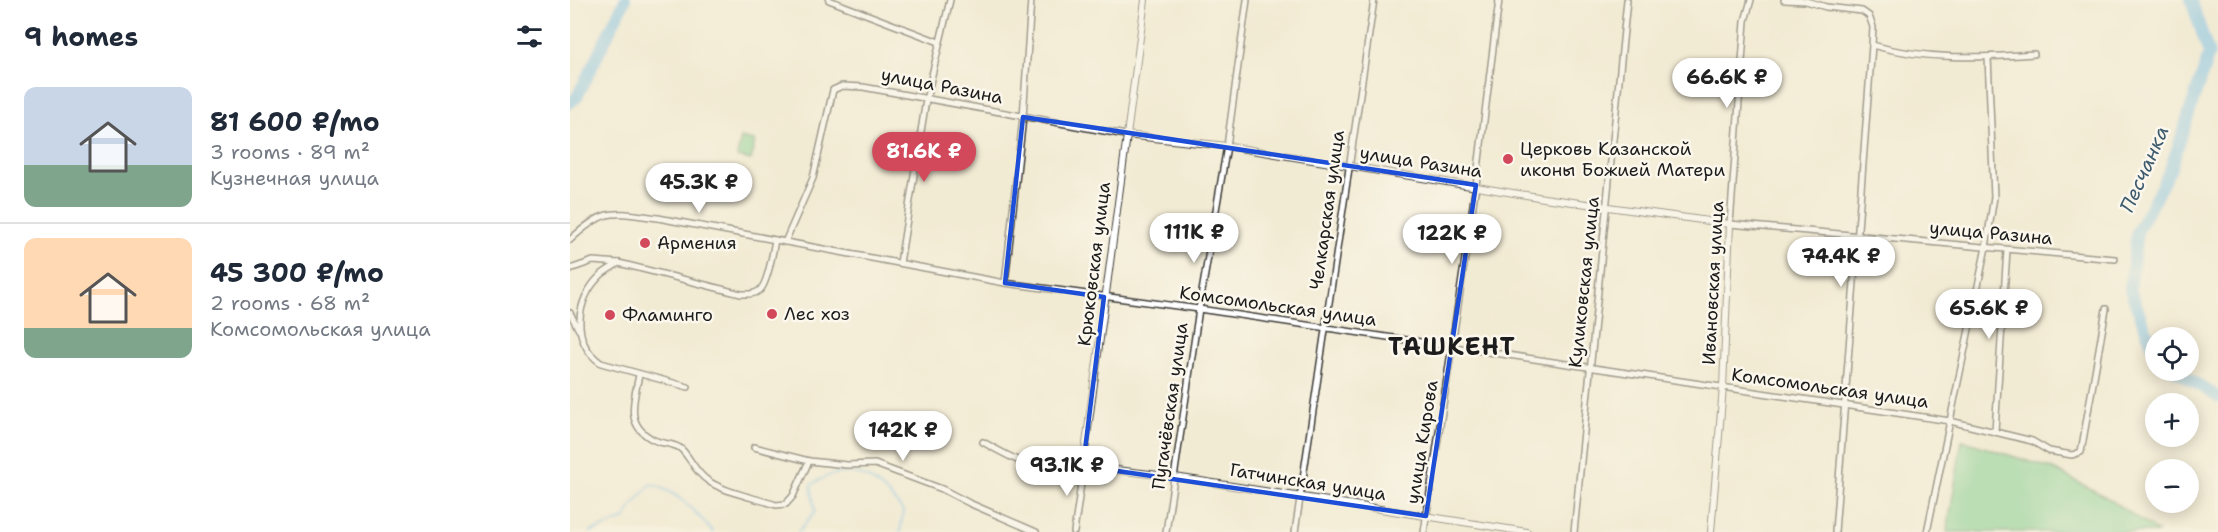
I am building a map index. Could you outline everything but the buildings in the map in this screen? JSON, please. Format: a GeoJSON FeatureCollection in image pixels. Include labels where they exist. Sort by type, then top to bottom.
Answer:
{"type":"FeatureCollection","features":[{"type":"Feature","properties":{"kind":"street"},"geometry":{"type":"LineString","coordinates":[[830,0],[939,42]]}},
{"type":"Feature","properties":{"kind":"street"},"geometry":{"type":"LineString","coordinates":[[900,263],[926,100],[950,0]]}},
{"type":"Feature","properties":{"kind":"street"},"geometry":{"type":"LineString","coordinates":[[1005,284],[1023,117],[1031,0]]}},
{"type":"Feature","properties":{"kind":"street","name":"Крюковская улица"},"geometry":{"type":"LineString","coordinates":[[1074,532],[1145,0]]}},
{"type":"Feature","properties":{"kind":"street","name":"Пугачёвская улица"},"geometry":{"type":"LineString","coordinates":[[1166,532],[1198,309],[1227,146],[1247,0]]}},
{"type":"Feature","properties":{"kind":"street","name":"Челкарская улица"},"geometry":{"type":"LineString","coordinates":[[1295,532],[1374,0]]}},
{"type":"Feature","properties":{"kind":"street","name":"улица Кирова"},"geometry":{"type":"LineString","coordinates":[[1424,532],[1476,185],[1499,0]]}},
{"type":"Feature","properties":{"kind":"street","name":"Куликовская улица"},"geometry":{"type":"LineString","coordinates":[[1574,532],[1627,0]]}},
{"type":"Feature","properties":{"kind":"street","name":"Ивановская улица"},"geometry":{"type":"LineString","coordinates":[[1712,532],[1723,387],[1730,225],[1745,21],[1750,0]]}},
{"type":"Feature","properties":{"kind":"street"},"geometry":{"type":"LineString","coordinates":[[1784,0],[1862,11],[1869,16],[1873,27],[1835,532]]}},
{"type":"Feature","properties":{"kind":"street"},"geometry":{"type":"LineString","coordinates":[[1872,45],[1892,51],[1924,55],[1988,57],[2034,54]]}},
{"type":"Feature","properties":{"kind":"street"},"geometry":{"type":"LineString","coordinates":[[1927,532],[1986,247],[1994,197],[1988,57]]}},
{"type":"Feature","properties":{"kind":"street","name":"улица Разина"},"geometry":{"type":"LineString","coordinates":[[785,242],[813,178],[833,90],[842,86],[863,87],[1126,135],[1227,146],[1730,225],[2115,259]]}},
{"type":"Feature","properties":{"kind":"street","name":"Комсомольская улица"},"geometry":{"type":"LineString","coordinates":[[570,240],[590,222],[610,214],[658,218],[1005,284],[1325,327],[1950,421],[2031,441],[2049,451],[2072,455],[2081,452],[2106,309]]}},
{"type":"Feature","properties":{"kind":"street"},"geometry":{"type":"LineString","coordinates":[[570,269],[593,261],[619,263],[741,294],[751,294],[760,290],[765,282],[776,240]]}},
{"type":"Feature","properties":{"kind":"street"},"geometry":{"type":"LineString","coordinates":[[1995,431],[2007,250]]}},
{"type":"Feature","properties":{"kind":"street"},"geometry":{"type":"LineString","coordinates":[[580,333],[583,303],[591,287],[600,276],[619,263]]}},
{"type":"Feature","properties":{"kind":"street"},"geometry":{"type":"LineString","coordinates":[[570,313],[590,356],[601,363],[687,387]]}},
{"type":"Feature","properties":{"kind":"street"},"geometry":{"type":"LineString","coordinates":[[639,375],[633,410],[634,421],[640,430],[652,439],[676,446],[683,451],[693,467],[708,481],[777,505],[786,504],[793,496],[809,461]]}},
{"type":"Feature","properties":{"kind":"street","name":"Гатчинская улица"},"geometry":{"type":"LineString","coordinates":[[983,442],[1033,468],[1052,471],[1083,469],[1175,477],[1527,532]]}},
{"type":"Feature","properties":{"kind":"street"},"geometry":{"type":"LineString","coordinates":[[754,447],[809,461],[847,465],[875,464],[942,489],[1036,532]]}},
{"type":"Feature","properties":{"kind":"highlighted area"},"geometry":{"type":"Polygon","coordinates":[[[1023,117],[1476,185],[1426,516],[1083,466],[1104,297],[1005,283],[1023,117]]]}},
{"type":"Feature","properties":{"kind":"green space"},"geometry":{"type":"Polygon","coordinates":[[[741,138],[755,141],[751,160],[737,157],[741,138]]]}},
{"type":"Feature","properties":{"kind":"green space"},"geometry":{"type":"Polygon","coordinates":[[[1962,440],[2053,469],[2106,497],[2158,532],[1947,532],[1962,440]]]}},
{"type":"Feature","properties":{"kind":"waterway","name":"Песчанка"},"geometry":{"type":"LineString","coordinates":[[570,103],[577,97],[625,0]]}},
{"type":"Feature","properties":{"kind":"waterway","name":"Песчанка"},"geometry":{"type":"LineString","coordinates":[[2145,328],[2130,290],[2137,232],[2170,170],[2209,54],[2191,0]]}},
{"type":"Feature","properties":{"kind":"waterway","name":"Песчанка"},"geometry":{"type":"LineString","coordinates":[[2192,381],[2218,397]]}},
{"type":"Feature","properties":{"kind":"waterway"},"geometry":{"type":"LineString","coordinates":[[798,532],[815,512],[811,485],[825,477],[839,473],[862,475],[883,489],[903,511],[900,532]]}},
{"type":"Feature","properties":{"kind":"waterway"},"geometry":{"type":"LineString","coordinates":[[590,532],[625,519],[632,506],[651,484],[678,497],[713,532]]}},
{"type":"Feature","properties":{"kind":"place","name":"Церковь Казанской иконы Божией Матери"},"geometry":{"type":"Point","coordinates":[1508,159]}},
{"type":"Feature","properties":{"kind":"place","name":"Армения"},"geometry":{"type":"Point","coordinates":[645,243]}},
{"type":"Feature","properties":{"kind":"place","name":"Лес хоз"},"geometry":{"type":"Point","coordinates":[772,314]}},
{"type":"Feature","properties":{"kind":"place","name":"Фламинго"},"geometry":{"type":"Point","coordinates":[610,315]}},
{"type":"Feature","properties":{"kind":"district","name":"ТАШКЕНТ"},"geometry":{"type":"Point","coordinates":[1452,347]}}]}
